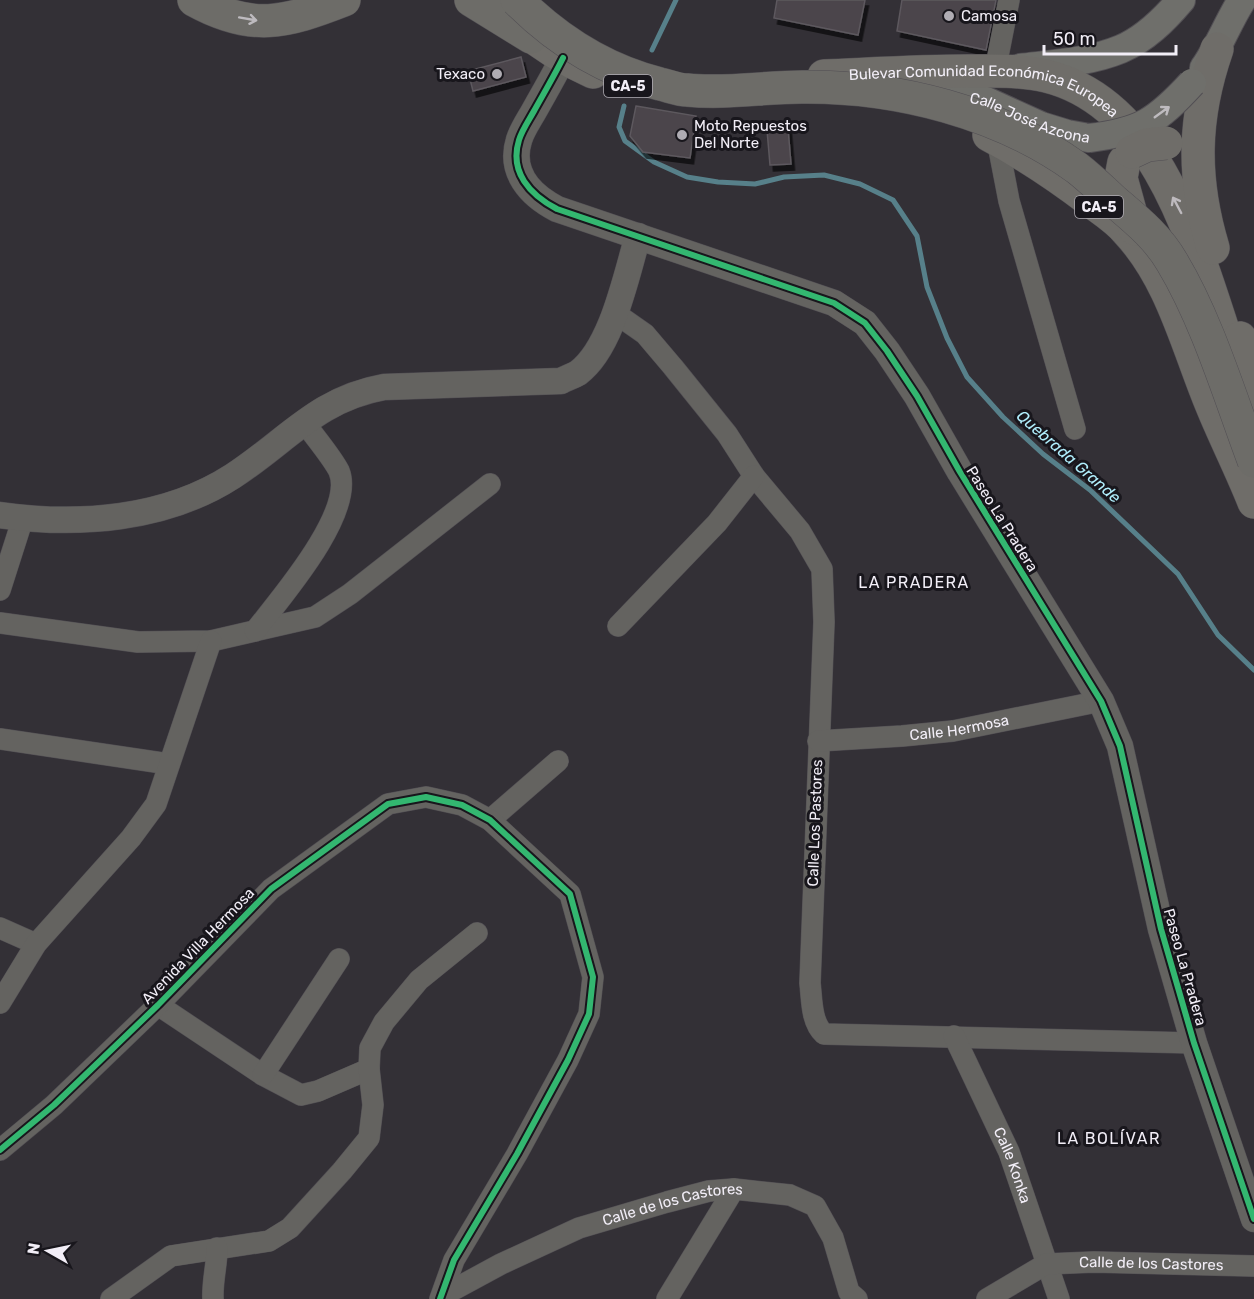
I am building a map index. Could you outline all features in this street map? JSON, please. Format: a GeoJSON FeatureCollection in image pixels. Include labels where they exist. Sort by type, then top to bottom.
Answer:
{"type":"FeatureCollection","features":[{"type":"Feature","properties":{"kind":"highway"},"geometry":{"type":"LineString","coordinates":[[194,0],[216,12],[254,22],[308,14],[344,0]]}},
{"type":"Feature","properties":{"kind":"highway"},"geometry":{"type":"LineString","coordinates":[[471,0],[531,37]]}},
{"type":"Feature","properties":{"kind":"highway"},"geometry":{"type":"LineString","coordinates":[[518,0],[558,37],[592,58],[643,80],[686,90],[750,91],[835,87],[921,100],[973,113],[1038,145],[1077,168],[1157,239],[1173,262],[1197,311],[1254,460]]}},
{"type":"Feature","properties":{"kind":"main road","name":"Bulevar Comunidad Económica Europea"},"geometry":{"type":"LineString","coordinates":[[490,0],[531,37],[563,58],[620,83],[685,101],[733,104],[790,100],[913,107],[951,119],[997,140],[1038,163],[1114,218],[1147,256],[1165,286],[1212,406],[1254,502]]}},
{"type":"Feature","properties":{"kind":"main road","name":"Bulevar Comunidad Económica Europea"},"geometry":{"type":"LineString","coordinates":[[532,0],[571,33],[603,50],[622,59],[677,73],[763,78],[999,71],[1046,76],[1077,87],[1102,101],[1122,120],[1152,159],[1185,220],[1254,417]]}},
{"type":"Feature","properties":{"kind":"main road"},"geometry":{"type":"LineString","coordinates":[[999,71],[1071,61],[1121,50],[1147,34],[1167,17],[1181,0]]}},
{"type":"Feature","properties":{"kind":"main road","name":"Calle José Azcona"},"geometry":{"type":"LineString","coordinates":[[790,100],[891,88],[921,90],[986,101],[1041,126],[1067,134],[1089,138],[1119,135],[1147,124],[1171,106],[1192,83],[1217,49],[1230,19],[1242,0]]}},
{"type":"Feature","properties":{"kind":"main road"},"geometry":{"type":"LineString","coordinates":[[1217,49],[1206,80],[1200,113],[1197,152],[1200,184],[1210,237],[1245,355],[1254,417]]}},
{"type":"Feature","properties":{"kind":"main road"},"geometry":{"type":"LineString","coordinates":[[1140,248],[1121,178],[1124,162],[1132,152],[1147,145],[1166,143],[1182,150],[1190,160],[1200,184]]}},
{"type":"Feature","properties":{"kind":"street"},"geometry":{"type":"LineString","coordinates":[[999,71],[1010,0]]}},
{"type":"Feature","properties":{"kind":"street","name":"Paseo La Pradera"},"geometry":{"type":"LineString","coordinates":[[563,58],[520,138],[517,164],[520,176],[530,190],[550,205],[834,303],[865,323],[917,396],[960,472],[1101,701],[1120,746],[1161,929],[1194,1042],[1254,1219]]}},
{"type":"Feature","properties":{"kind":"street"},"geometry":{"type":"LineString","coordinates":[[997,140],[1009,201],[1076,429]]}},
{"type":"Feature","properties":{"kind":"street"},"geometry":{"type":"LineString","coordinates":[[0,590],[12,516],[88,520],[114,517],[183,500],[204,492],[233,476],[304,422],[335,402],[351,395],[384,387],[561,381],[577,373],[602,343],[615,313],[638,236]]}},
{"type":"Feature","properties":{"kind":"street","name":"Calle Los Pastores"},"geometry":{"type":"LineString","coordinates":[[615,313],[645,334],[666,358],[727,434],[754,476],[801,531],[822,569],[824,622],[810,983],[812,1009],[818,1028],[824,1034],[1194,1042]]}},
{"type":"Feature","properties":{"kind":"street"},"geometry":{"type":"LineString","coordinates":[[255,631],[324,538],[336,510],[341,483],[338,471],[304,422]]}},
{"type":"Feature","properties":{"kind":"street"},"geometry":{"type":"LineString","coordinates":[[618,626],[717,523],[754,476]]}},
{"type":"Feature","properties":{"kind":"street"},"geometry":{"type":"LineString","coordinates":[[0,623],[138,642],[211,641],[315,617],[350,594],[490,484]]}},
{"type":"Feature","properties":{"kind":"street"},"geometry":{"type":"LineString","coordinates":[[0,1003],[36,944],[131,838],[156,804],[211,641]]}},
{"type":"Feature","properties":{"kind":"street","name":"Calle Hermosa"},"geometry":{"type":"LineString","coordinates":[[818,741],[953,731],[1101,701]]}},
{"type":"Feature","properties":{"kind":"street"},"geometry":{"type":"LineString","coordinates":[[0,739],[169,764]]}},
{"type":"Feature","properties":{"kind":"street"},"geometry":{"type":"LineString","coordinates":[[490,820],[558,761]]}},
{"type":"Feature","properties":{"kind":"street","name":"Avenida Villa Hermosa"},"geometry":{"type":"LineString","coordinates":[[0,1150],[54,1105],[158,1005],[271,889],[388,804],[426,797],[462,805],[490,820],[570,894],[593,977],[589,1014],[568,1060],[517,1154],[454,1260],[441,1297]]}},
{"type":"Feature","properties":{"kind":"street"},"geometry":{"type":"LineString","coordinates":[[0,928],[36,944]]}},
{"type":"Feature","properties":{"kind":"street"},"geometry":{"type":"LineString","coordinates":[[111,1299],[171,1256],[269,1241],[290,1228],[369,1138],[373,1104],[369,1069],[370,1048],[384,1022],[419,980],[477,933]]}},
{"type":"Feature","properties":{"kind":"street"},"geometry":{"type":"LineString","coordinates":[[263,1075],[339,959]]}},
{"type":"Feature","properties":{"kind":"street"},"geometry":{"type":"LineString","coordinates":[[158,1005],[263,1075],[301,1095],[318,1091],[369,1069]]}},
{"type":"Feature","properties":{"kind":"street","name":"Calle Konka"},"geometry":{"type":"LineString","coordinates":[[954,1036],[1009,1152],[1059,1299]]}},
{"type":"Feature","properties":{"kind":"street"},"geometry":{"type":"LineString","coordinates":[[668,1299],[734,1189]]}},
{"type":"Feature","properties":{"kind":"street","name":"Calle de los Castores"},"geometry":{"type":"LineString","coordinates":[[441,1297],[501,1264],[579,1228],[709,1191],[734,1189],[790,1195],[815,1206],[833,1238],[849,1292],[857,1299]]}},
{"type":"Feature","properties":{"kind":"street"},"geometry":{"type":"LineString","coordinates":[[213,1299],[212,1288],[217,1264],[217,1248]]}},
{"type":"Feature","properties":{"kind":"street","name":"Calle de los Castores"},"geometry":{"type":"LineString","coordinates":[[987,1299],[1046,1264],[1094,1262],[1254,1266]]}},
{"type":"Feature","properties":{"kind":"building"},"geometry":{"type":"Polygon","coordinates":[[[777,0],[865,0],[858,35],[774,18],[777,0]]]}},
{"type":"Feature","properties":{"kind":"building","name":"Camosa"},"geometry":{"type":"Polygon","coordinates":[[[902,0],[996,0],[986,50],[897,31],[902,0]]]}},
{"type":"Feature","properties":{"kind":"building","name":"Texaco"},"geometry":{"type":"Polygon","coordinates":[[[521,57],[526,77],[473,91],[468,71],[521,57]]]}},
{"type":"Feature","properties":{"kind":"building"},"geometry":{"type":"Polygon","coordinates":[[[636,106],[696,116],[690,158],[643,152],[630,136],[636,106]]]}},
{"type":"Feature","properties":{"kind":"building"},"geometry":{"type":"Polygon","coordinates":[[[788,128],[791,164],[770,165],[767,130],[788,128]]]}},
{"type":"Feature","properties":{"kind":"waterway","name":"Quebrada Grande"},"geometry":{"type":"LineString","coordinates":[[652,50],[676,0]]}},
{"type":"Feature","properties":{"kind":"waterway","name":"Quebrada Grande"},"geometry":{"type":"LineString","coordinates":[[624,106],[619,127],[625,141],[654,162],[687,177],[755,184],[784,177],[824,175],[860,184],[893,200],[917,236],[927,287],[947,338],[967,377],[1003,417],[1043,454],[1090,490],[1178,574],[1218,635],[1254,670]]}},
{"type":"Feature","properties":{"kind":"cycle path"},"geometry":{"type":"LineString","coordinates":[[563,58],[519,140],[517,162],[524,181],[530,189],[557,209],[834,303],[865,323],[917,396],[960,472],[1101,701],[1120,746],[1161,929],[1194,1043],[1254,1219]]}},
{"type":"Feature","properties":{"kind":"cycle path"},"geometry":{"type":"LineString","coordinates":[[0,1150],[54,1105],[158,1005],[271,889],[388,804],[426,797],[462,805],[490,820],[570,894],[593,977],[589,1014],[568,1060],[517,1154],[454,1260],[440,1299]]}},
{"type":"Feature","properties":{"kind":"place","name":"Camosa"},"geometry":{"type":"Point","coordinates":[949,16]}},
{"type":"Feature","properties":{"kind":"place","name":"Texaco"},"geometry":{"type":"Point","coordinates":[497,74]}},
{"type":"Feature","properties":{"kind":"place","name":"Moto Repuestos Del Norte"},"geometry":{"type":"Point","coordinates":[682,135]}},
{"type":"Feature","properties":{"kind":"district","name":"LA PRADERA"},"geometry":{"type":"Point","coordinates":[914,582]}},
{"type":"Feature","properties":{"kind":"district","name":"LA BOLÍVAR"},"geometry":{"type":"Point","coordinates":[1109,1138]}}]}
